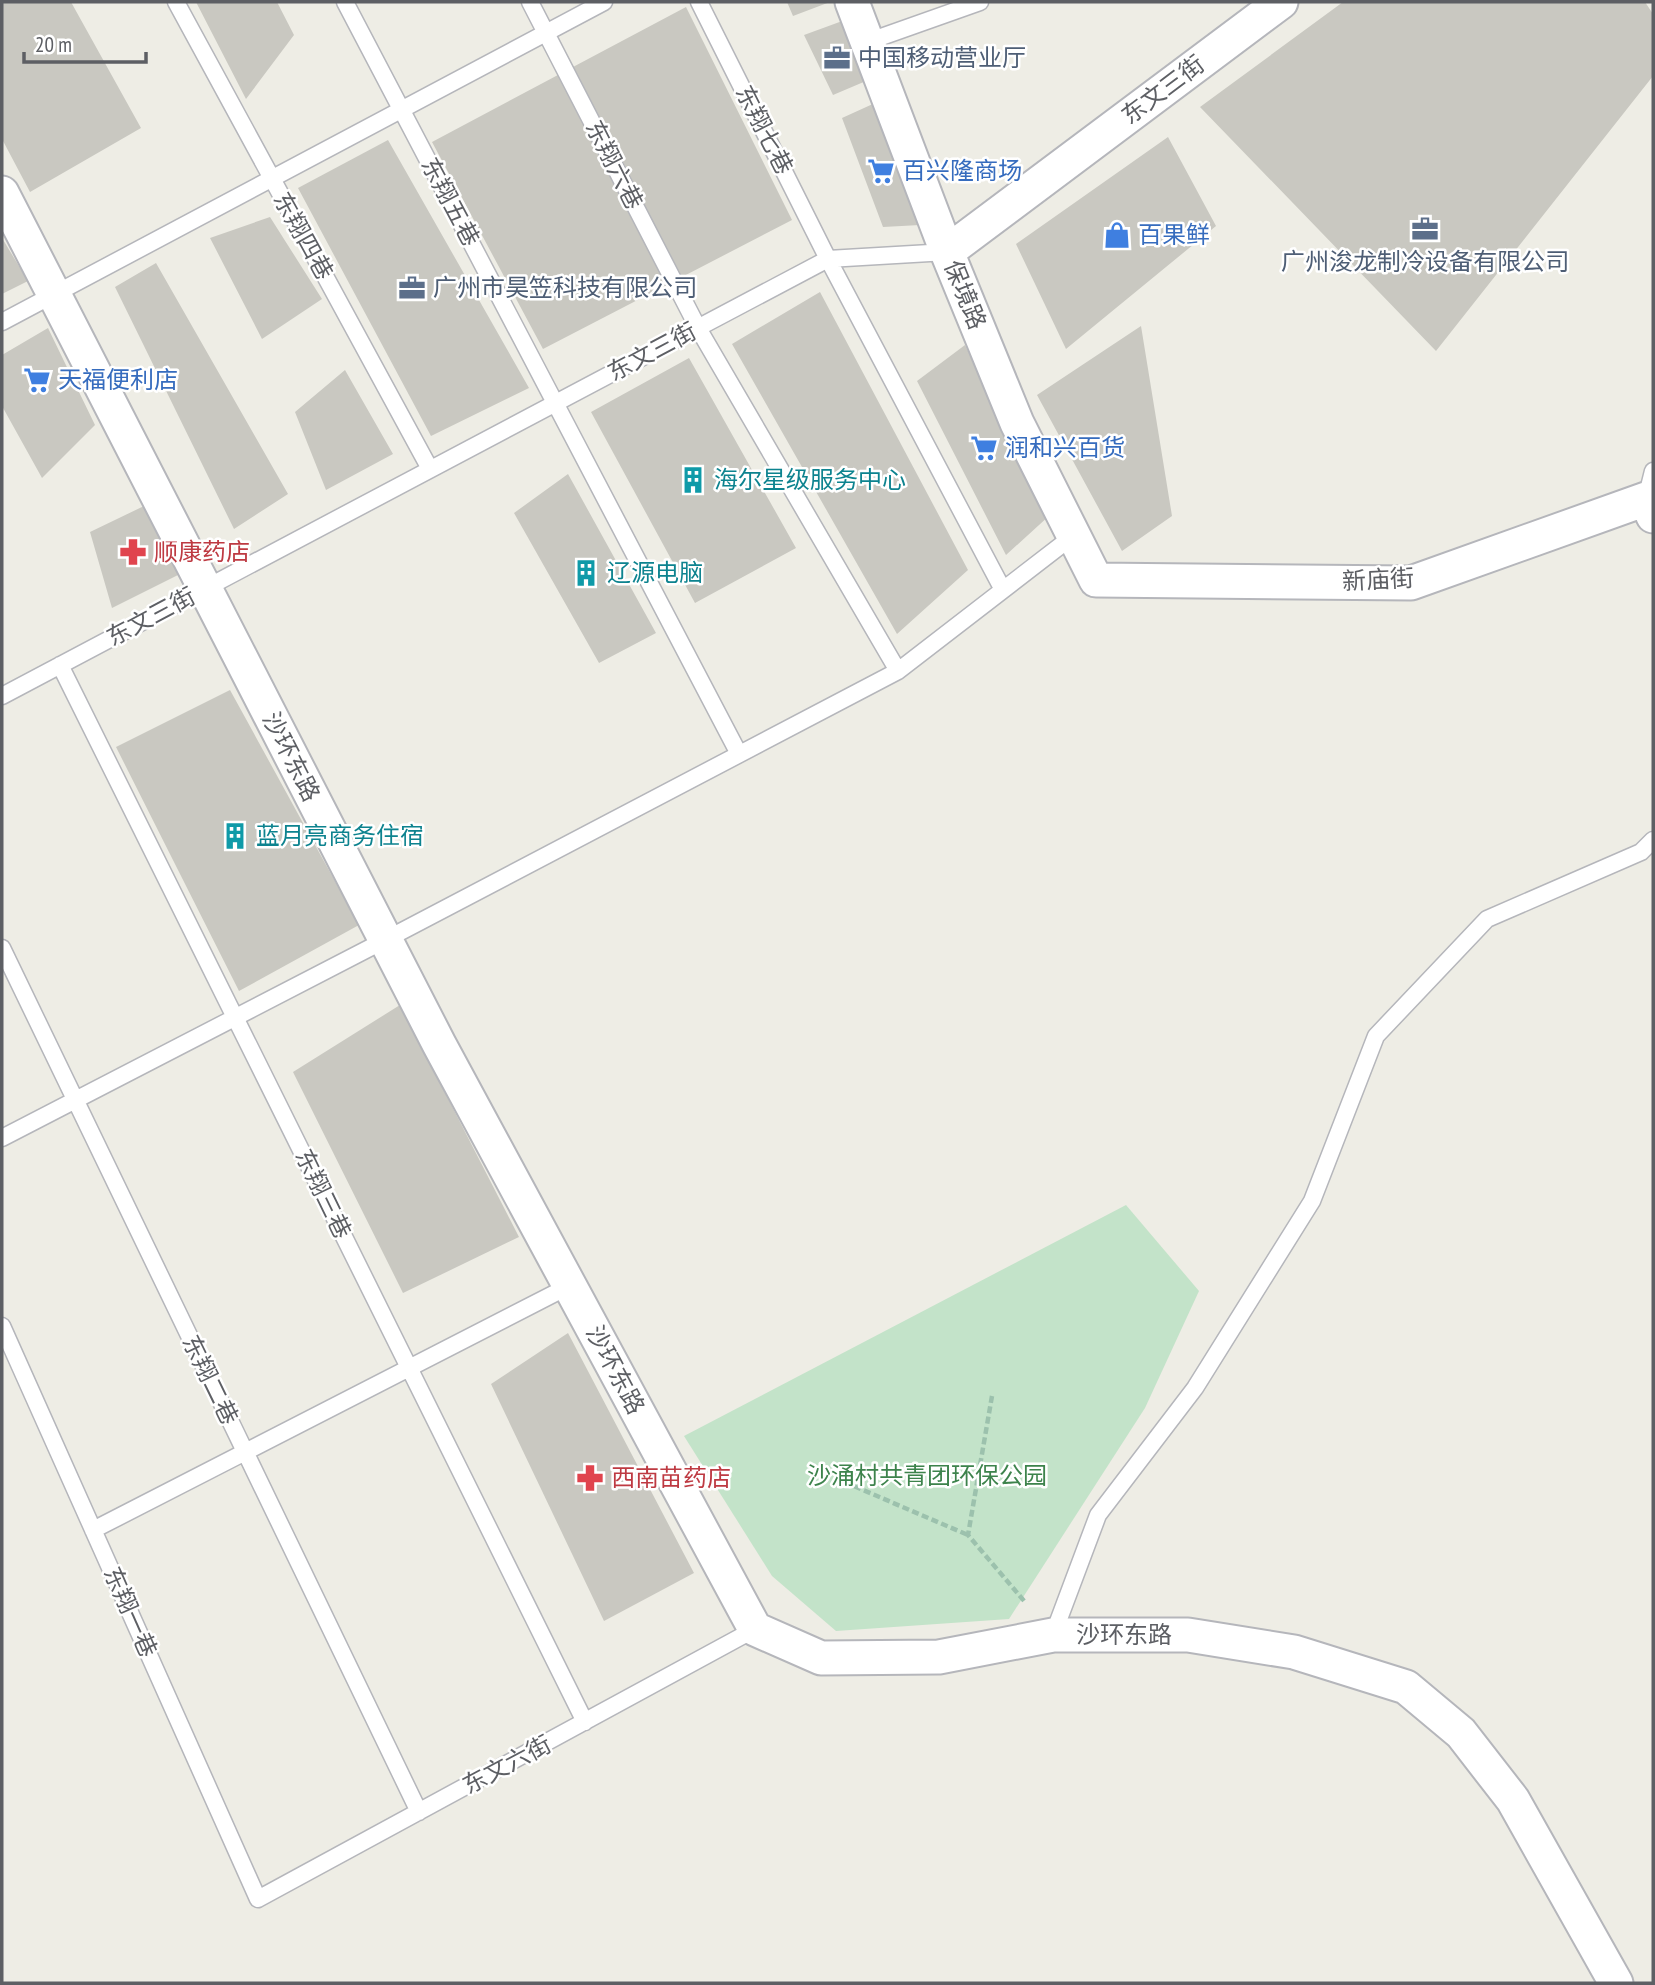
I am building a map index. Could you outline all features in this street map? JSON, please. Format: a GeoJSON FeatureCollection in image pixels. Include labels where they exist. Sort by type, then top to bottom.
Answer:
{"type":"FeatureCollection","features":[{"type":"Feature","properties":{"kind":"street","name":"保境路"},"geometry":{"type":"LineString","coordinates":[[852,2],[947,252],[1017,423],[1096,580]]}},
{"type":"Feature","properties":{"kind":"street","name":"东文三街"},"geometry":{"type":"LineString","coordinates":[[947,252],[1282,2]]}},
{"type":"Feature","properties":{"kind":"street","name":"沙环东路"},"geometry":{"type":"LineString","coordinates":[[2,193],[385,940],[755,1629],[821,1658],[939,1657],[1053,1635],[1188,1635],[1294,1651],[1406,1687],[1461,1733],[1513,1800],[1616,1983]]}},
{"type":"Feature","properties":{"kind":"street","name":"新庙街"},"geometry":{"type":"LineString","coordinates":[[1096,580],[1411,583],[1651,495]]}},
{"type":"Feature","properties":{"kind":"lane","name":"东翔四巷"},"geometry":{"type":"LineString","coordinates":[[176,2],[430,469]]}},
{"type":"Feature","properties":{"kind":"lane","name":"东翔五巷"},"geometry":{"type":"LineString","coordinates":[[345,2],[739,754]]}},
{"type":"Feature","properties":{"kind":"lane","name":"东翔六巷"},"geometry":{"type":"LineString","coordinates":[[530,2],[698,328],[898,671]]}},
{"type":"Feature","properties":{"kind":"lane"},"geometry":{"type":"LineString","coordinates":[[2,322],[604,2]]}},
{"type":"Feature","properties":{"kind":"lane","name":"东翔七巷"},"geometry":{"type":"LineString","coordinates":[[699,2],[828,259],[1003,590]]}},
{"type":"Feature","properties":{"kind":"lane"},"geometry":{"type":"LineString","coordinates":[[867,42],[980,2]]}},
{"type":"Feature","properties":{"kind":"lane","name":"东文三街"},"geometry":{"type":"LineString","coordinates":[[2,696],[828,259],[947,252]]}},
{"type":"Feature","properties":{"kind":"lane"},"geometry":{"type":"LineString","coordinates":[[2,1138],[898,671],[1073,536]]}},
{"type":"Feature","properties":{"kind":"lane","name":"东翔三巷"},"geometry":{"type":"LineString","coordinates":[[60,665],[585,1722]]}},
{"type":"Feature","properties":{"kind":"lane"},"geometry":{"type":"LineString","coordinates":[[1053,1635],[1098,1515],[1195,1388],[1312,1200],[1376,1036],[1487,919],[1641,852],[1653,840]]}},
{"type":"Feature","properties":{"kind":"lane","name":"东翔二巷"},"geometry":{"type":"LineString","coordinates":[[2,948],[419,1812]]}},
{"type":"Feature","properties":{"kind":"lane"},"geometry":{"type":"LineString","coordinates":[[93,1530],[569,1286]]}},
{"type":"Feature","properties":{"kind":"lane","name":"东翔一巷"},"geometry":{"type":"LineString","coordinates":[[2,1326],[258,1899]]}},
{"type":"Feature","properties":{"kind":"lane","name":"东文六街"},"geometry":{"type":"LineString","coordinates":[[258,1899],[755,1629]]}},
{"type":"Feature","properties":{"kind":"path"},"geometry":{"type":"LineString","coordinates":[[968,1535],[992,1396]]}},
{"type":"Feature","properties":{"kind":"path"},"geometry":{"type":"LineString","coordinates":[[835,1478],[968,1535],[1053,1635]]}},
{"type":"Feature","properties":{"kind":"green space","name":"沙涌村共青团环保公园"},"geometry":{"type":"Polygon","coordinates":[[[1126,1205],[1199,1291],[1145,1408],[1009,1619],[836,1631],[772,1576],[684,1436],[1126,1205]]]}},
{"type":"Feature","properties":{"kind":"building"},"geometry":{"type":"Polygon","coordinates":[[[2,2],[71,2],[141,128],[30,192],[2,139],[2,2]]]}},
{"type":"Feature","properties":{"kind":"building"},"geometry":{"type":"Polygon","coordinates":[[[196,2],[277,2],[294,35],[246,99],[196,2]]]}},
{"type":"Feature","properties":{"kind":"building"},"geometry":{"type":"Polygon","coordinates":[[[787,2],[830,2],[793,16],[787,2]]]}},
{"type":"Feature","properties":{"kind":"building","name":"广州浚龙制冷设备有限公司"},"geometry":{"type":"Polygon","coordinates":[[[1343,2],[1645,2],[1653,14],[1653,76],[1436,351],[1200,107],[1343,2]]]}},
{"type":"Feature","properties":{"kind":"building"},"geometry":{"type":"Polygon","coordinates":[[[686,7],[792,220],[543,349],[432,142],[686,7]]]}},
{"type":"Feature","properties":{"kind":"building","name":"中国移动营业厅"},"geometry":{"type":"Polygon","coordinates":[[[845,20],[866,81],[833,95],[804,35],[845,20]]]}},
{"type":"Feature","properties":{"kind":"building","name":"百兴隆商场"},"geometry":{"type":"Polygon","coordinates":[[[875,103],[920,225],[883,227],[842,118],[875,103]]]}},
{"type":"Feature","properties":{"kind":"building","name":"百果鲜"},"geometry":{"type":"Polygon","coordinates":[[[1168,137],[1216,226],[1066,349],[1016,244],[1168,137]]]}},
{"type":"Feature","properties":{"kind":"building","name":"广州市昊笠科技有限公司"},"geometry":{"type":"Polygon","coordinates":[[[388,140],[529,388],[431,436],[298,188],[388,140]]]}},
{"type":"Feature","properties":{"kind":"building"},"geometry":{"type":"Polygon","coordinates":[[[270,217],[322,299],[262,339],[210,238],[270,217]]]}},
{"type":"Feature","properties":{"kind":"building"},"geometry":{"type":"Polygon","coordinates":[[[2,238],[28,281],[2,294],[2,238]]]}},
{"type":"Feature","properties":{"kind":"building"},"geometry":{"type":"Polygon","coordinates":[[[156,263],[288,494],[234,529],[115,287],[156,263]]]}},
{"type":"Feature","properties":{"kind":"building"},"geometry":{"type":"Polygon","coordinates":[[[820,292],[968,570],[897,634],[732,344],[820,292]]]}},
{"type":"Feature","properties":{"kind":"building"},"geometry":{"type":"Polygon","coordinates":[[[1141,326],[1172,516],[1122,551],[1037,395],[1141,326]]]}},
{"type":"Feature","properties":{"kind":"building","name":"天福便利店"},"geometry":{"type":"Polygon","coordinates":[[[48,328],[95,425],[42,478],[2,406],[2,355],[48,328]]]}},
{"type":"Feature","properties":{"kind":"building","name":"润和兴百货"},"geometry":{"type":"Polygon","coordinates":[[[965,345],[1050,515],[1006,555],[917,381],[965,345]]]}},
{"type":"Feature","properties":{"kind":"building","name":"海尔星级服务中心"},"geometry":{"type":"Polygon","coordinates":[[[689,358],[796,548],[695,603],[591,412],[689,358]]]}},
{"type":"Feature","properties":{"kind":"building"},"geometry":{"type":"Polygon","coordinates":[[[345,370],[393,454],[326,490],[295,412],[345,370]]]}},
{"type":"Feature","properties":{"kind":"building","name":"辽源电脑"},"geometry":{"type":"Polygon","coordinates":[[[568,474],[656,633],[599,663],[514,513],[568,474]]]}},
{"type":"Feature","properties":{"kind":"building","name":"顺康药店"},"geometry":{"type":"Polygon","coordinates":[[[144,506],[182,573],[112,608],[90,532],[144,506]]]}},
{"type":"Feature","properties":{"kind":"building","name":"蓝月亮商务住宿"},"geometry":{"type":"Polygon","coordinates":[[[230,690],[359,925],[239,991],[116,747],[230,690]]]}},
{"type":"Feature","properties":{"kind":"building"},"geometry":{"type":"Polygon","coordinates":[[[400,1005],[519,1237],[403,1293],[293,1072],[400,1005]]]}},
{"type":"Feature","properties":{"kind":"building","name":"西南苗药店"},"geometry":{"type":"Polygon","coordinates":[[[568,1333],[694,1573],[604,1621],[491,1384],[568,1333]]]}},
{"type":"Feature","properties":{"kind":"place","name":"中国移动营业厅"},"geometry":{"type":"Point","coordinates":[837,58]}},
{"type":"Feature","properties":{"kind":"place","name":"百兴隆商场"},"geometry":{"type":"Point","coordinates":[881,171]}},
{"type":"Feature","properties":{"kind":"place","name":"广州浚龙制冷设备有限公司"},"geometry":{"type":"Point","coordinates":[1425,229]}},
{"type":"Feature","properties":{"kind":"place","name":"百果鲜"},"geometry":{"type":"Point","coordinates":[1117,235]}},
{"type":"Feature","properties":{"kind":"place","name":"广州市昊笠科技有限公司"},"geometry":{"type":"Point","coordinates":[412,288]}},
{"type":"Feature","properties":{"kind":"place","name":"天福便利店"},"geometry":{"type":"Point","coordinates":[37,380]}},
{"type":"Feature","properties":{"kind":"place","name":"润和兴百货"},"geometry":{"type":"Point","coordinates":[984,448]}},
{"type":"Feature","properties":{"kind":"place","name":"海尔星级服务中心"},"geometry":{"type":"Point","coordinates":[693,480]}},
{"type":"Feature","properties":{"kind":"place","name":"顺康药店"},"geometry":{"type":"Point","coordinates":[133,552]}},
{"type":"Feature","properties":{"kind":"place","name":"辽源电脑"},"geometry":{"type":"Point","coordinates":[586,573]}},
{"type":"Feature","properties":{"kind":"place","name":"蓝月亮商务住宿"},"geometry":{"type":"Point","coordinates":[235,836]}},
{"type":"Feature","properties":{"kind":"place","name":"西南苗药店"},"geometry":{"type":"Point","coordinates":[590,1478]}}]}
